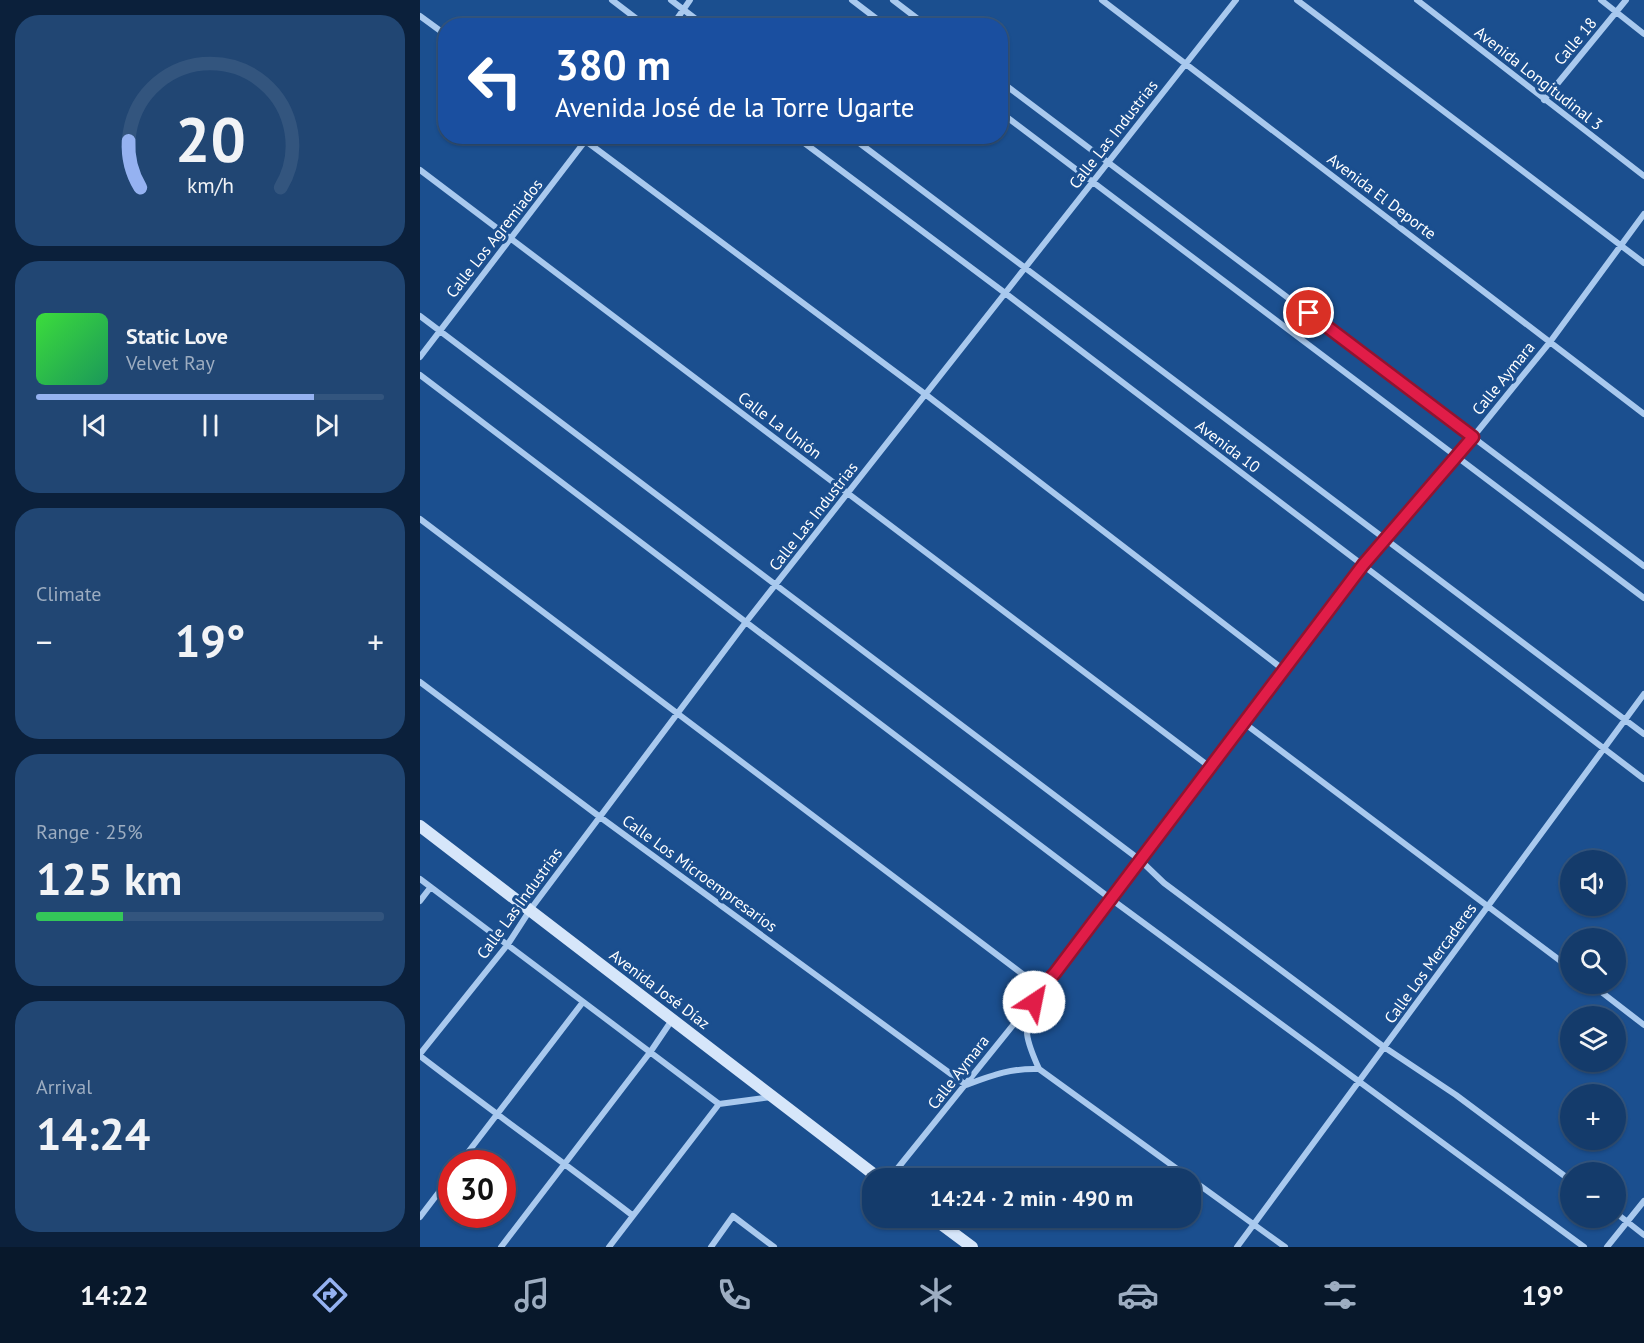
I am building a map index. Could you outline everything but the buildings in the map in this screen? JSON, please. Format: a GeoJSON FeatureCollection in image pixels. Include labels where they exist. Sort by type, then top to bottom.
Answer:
{"type":"FeatureCollection","features":[{"type":"Feature","properties":{"kind":"street"},"geometry":{"type":"LineString","coordinates":[[612,0],[636,18]]}},
{"type":"Feature","properties":{"kind":"street"},"geometry":{"type":"LineString","coordinates":[[671,0],[695,18]]}},
{"type":"Feature","properties":{"kind":"street"},"geometry":{"type":"LineString","coordinates":[[677,18],[690,0]]}},
{"type":"Feature","properties":{"kind":"street"},"geometry":{"type":"LineString","coordinates":[[852,0],[876,18]]}},
{"type":"Feature","properties":{"kind":"street"},"geometry":{"type":"LineString","coordinates":[[893,0],[917,18]]}},
{"type":"Feature","properties":{"kind":"street","name":"Avenida El Deporte"},"geometry":{"type":"LineString","coordinates":[[1102,0],[1644,414]]}},
{"type":"Feature","properties":{"kind":"street","name":"Calle Las Industrias"},"geometry":{"type":"LineString","coordinates":[[420,1055],[508,944],[530,910],[746,622],[1236,0]]}},
{"type":"Feature","properties":{"kind":"street"},"geometry":{"type":"LineString","coordinates":[[1297,0],[1644,263]]}},
{"type":"Feature","properties":{"kind":"street","name":"Avenida Longitudinal 3"},"geometry":{"type":"LineString","coordinates":[[1417,0],[1644,176]]}},
{"type":"Feature","properties":{"kind":"street"},"geometry":{"type":"LineString","coordinates":[[1601,0],[1644,34]]}},
{"type":"Feature","properties":{"kind":"street","name":"Calle 18"},"geometry":{"type":"LineString","coordinates":[[1544,100],[1626,0]]}},
{"type":"Feature","properties":{"kind":"street"},"geometry":{"type":"LineString","coordinates":[[420,16],[438,29]]}},
{"type":"Feature","properties":{"kind":"street"},"geometry":{"type":"LineString","coordinates":[[1008,87],[1644,566]]}},
{"type":"Feature","properties":{"kind":"street"},"geometry":{"type":"LineString","coordinates":[[1008,118],[1644,598]]}},
{"type":"Feature","properties":{"kind":"street","name":"Calle Los Agremiados"},"geometry":{"type":"LineString","coordinates":[[420,357],[583,144]]}},
{"type":"Feature","properties":{"kind":"street"},"geometry":{"type":"LineString","coordinates":[[594,144],[1284,669]]}},
{"type":"Feature","properties":{"kind":"street","name":"Avenida 10"},"geometry":{"type":"LineString","coordinates":[[806,144],[1644,779]]}},
{"type":"Feature","properties":{"kind":"street","name":"Avenida 10"},"geometry":{"type":"LineString","coordinates":[[860,144],[1644,734]]}},
{"type":"Feature","properties":{"kind":"street","name":"Calle La Unión"},"geometry":{"type":"LineString","coordinates":[[420,170],[1210,767]]}},
{"type":"Feature","properties":{"kind":"street","name":"Calle Aymara"},"geometry":{"type":"LineString","coordinates":[[898,1168],[1111,899],[1363,565],[1473,437],[1550,342],[1644,214]]}},
{"type":"Feature","properties":{"kind":"street"},"geometry":{"type":"LineString","coordinates":[[420,316],[1140,860],[1164,883],[1384,1047],[1456,1095],[1560,1173]]}},
{"type":"Feature","properties":{"kind":"street"},"geometry":{"type":"LineString","coordinates":[[420,375],[1111,899],[1584,1247]]}},
{"type":"Feature","properties":{"kind":"street"},"geometry":{"type":"LineString","coordinates":[[420,519],[1041,988],[1027,1017],[1029,1048],[1039,1070]]}},
{"type":"Feature","properties":{"kind":"street","name":"Calle Los Microempresarios"},"geometry":{"type":"LineString","coordinates":[[420,682],[966,1085]]}},
{"type":"Feature","properties":{"kind":"street","name":"Calle Los Mercaderes"},"geometry":{"type":"LineString","coordinates":[[1237,1247],[1644,694]]}},
{"type":"Feature","properties":{"kind":"street"},"geometry":{"type":"LineString","coordinates":[[1244,723],[1560,960]]}},
{"type":"Feature","properties":{"kind":"street","name":"Avenida José Díaz"},"geometry":{"type":"LineString","coordinates":[[420,826],[866,1168]]}},
{"type":"Feature","properties":{"kind":"street"},"geometry":{"type":"LineString","coordinates":[[420,879],[719,1104]]}},
{"type":"Feature","properties":{"kind":"street"},"geometry":{"type":"LineString","coordinates":[[420,901],[430,888]]}},
{"type":"Feature","properties":{"kind":"street"},"geometry":{"type":"LineString","coordinates":[[1604,994],[1644,1025]]}},
{"type":"Feature","properties":{"kind":"street"},"geometry":{"type":"LineString","coordinates":[[470,1150],[583,1002]]}},
{"type":"Feature","properties":{"kind":"street"},"geometry":{"type":"LineString","coordinates":[[501,1247],[673,1020]]}},
{"type":"Feature","properties":{"kind":"street"},"geometry":{"type":"LineString","coordinates":[[420,1055],[496,1115],[632,1215]]}},
{"type":"Feature","properties":{"kind":"street"},"geometry":{"type":"LineString","coordinates":[[966,1085],[1002,1071],[1020,1068],[1039,1070],[1285,1247]]}},
{"type":"Feature","properties":{"kind":"street"},"geometry":{"type":"LineString","coordinates":[[609,1247],[719,1104],[774,1097]]}},
{"type":"Feature","properties":{"kind":"street"},"geometry":{"type":"LineString","coordinates":[[420,1217],[438,1193]]}},
{"type":"Feature","properties":{"kind":"street"},"geometry":{"type":"LineString","coordinates":[[1607,1247],[1644,1201]]}},
{"type":"Feature","properties":{"kind":"street"},"geometry":{"type":"LineString","coordinates":[[711,1247],[733,1216],[774,1247]]}},
{"type":"Feature","properties":{"kind":"street"},"geometry":{"type":"LineString","coordinates":[[1627,1222],[1644,1235]]}},
{"type":"Feature","properties":{"kind":"street"},"geometry":{"type":"LineString","coordinates":[[946,1228],[972,1247]]}},
{"type":"Feature","properties":{"kind":"route"},"geometry":{"type":"LineString","coordinates":[[1034,1002],[1041,988],[1055,973],[1363,565],[1473,437],[1309,313]]}}]}
